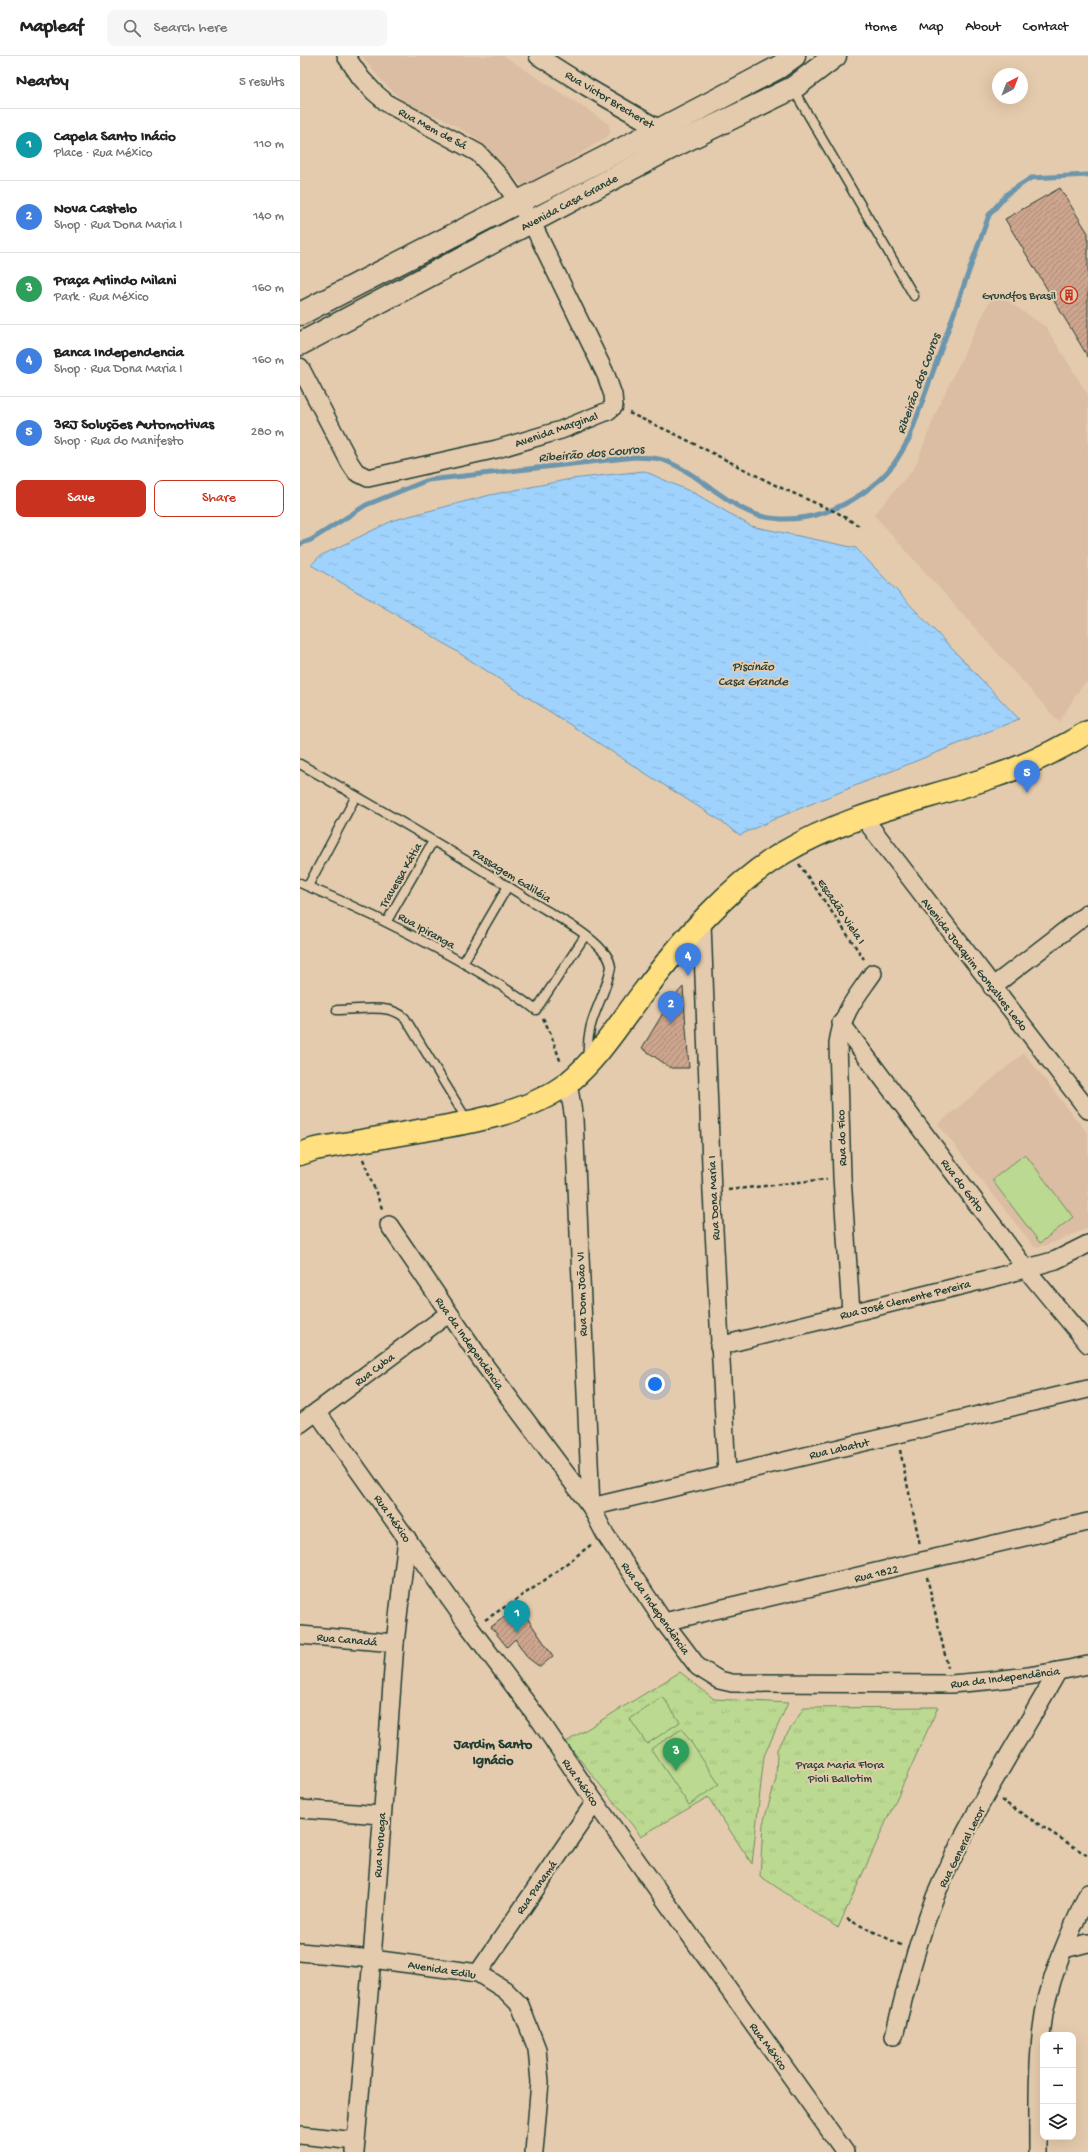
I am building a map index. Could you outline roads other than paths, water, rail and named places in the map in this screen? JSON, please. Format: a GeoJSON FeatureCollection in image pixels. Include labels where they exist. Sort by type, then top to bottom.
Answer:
{"type":"FeatureCollection","features":[{"type":"Feature","properties":{"kind":"main road","name":"Avenida Casa Grande"},"geometry":{"type":"LineString","coordinates":[[300,314],[489,216],[661,130],[779,67],[794,56]]}},
{"type":"Feature","properties":{"kind":"main road","name":"Avenida Casa Grande"},"geometry":{"type":"LineString","coordinates":[[300,344],[676,145],[793,88],[835,56]]}},
{"type":"Feature","properties":{"kind":"main road"},"geometry":{"type":"LineString","coordinates":[[300,1154],[315,1149],[468,1123],[524,1107],[568,1082],[588,1064],[642,994],[702,923],[728,894],[754,872],[791,849],[863,817],[990,778],[1061,749],[1088,732]]}},
{"type":"Feature","properties":{"kind":"street","name":"Rua Mem de Sá"},"geometry":{"type":"LineString","coordinates":[[346,56],[365,83],[388,104],[478,153],[502,179],[519,202],[531,222]]}},
{"type":"Feature","properties":{"kind":"street","name":"Rua Victor Brecheret"},"geometry":{"type":"LineString","coordinates":[[538,56],[587,87],[661,130]]}},
{"type":"Feature","properties":{"kind":"street","name":"Avenida Marginal"},"geometry":{"type":"LineString","coordinates":[[300,366],[350,463],[361,476],[368,478],[497,449],[561,430],[608,412],[614,406],[613,395],[606,375],[531,222]]}},
{"type":"Feature","properties":{"kind":"street","name":"Avenida Joaquim Gonçalves Ledo"},"geometry":{"type":"LineString","coordinates":[[863,817],[992,987],[1087,1105]]}},
{"type":"Feature","properties":{"kind":"street"},"geometry":{"type":"LineString","coordinates":[[992,987],[1088,912]]}},
{"type":"Feature","properties":{"kind":"street","name":"Rua Dona Maria I"},"geometry":{"type":"LineString","coordinates":[[702,923],[712,1192],[727,1474]]}},
{"type":"Feature","properties":{"kind":"street","name":"Rua do Fico"},"geometry":{"type":"LineString","coordinates":[[851,1312],[842,1177],[838,1043],[841,1023],[848,1008],[873,973]]}},
{"type":"Feature","properties":{"kind":"street","name":"Rua do Grito"},"geometry":{"type":"LineString","coordinates":[[841,1023],[1026,1269],[1088,1344]]}},
{"type":"Feature","properties":{"kind":"street","name":"Rua Dom João VI"},"geometry":{"type":"LineString","coordinates":[[568,1082],[574,1119],[590,1507]]}},
{"type":"Feature","properties":{"kind":"street","name":"Rua da Independência"},"geometry":{"type":"LineString","coordinates":[[389,1225],[448,1314],[590,1507],[605,1534],[664,1622],[698,1667],[719,1680],[732,1683],[951,1684],[984,1682],[1058,1671],[1088,1664]]}},
{"type":"Feature","properties":{"kind":"street","name":"Rua José Clemente Pereira"},"geometry":{"type":"LineString","coordinates":[[719,1346],[1026,1269],[1056,1260],[1088,1244]]}},
{"type":"Feature","properties":{"kind":"street","name":"Rua Cuba"},"geometry":{"type":"LineString","coordinates":[[300,1424],[448,1314]]}},
{"type":"Feature","properties":{"kind":"street","name":"Rua Labatut"},"geometry":{"type":"LineString","coordinates":[[590,1507],[1088,1389]]}},
{"type":"Feature","properties":{"kind":"street","name":"Rua México"},"geometry":{"type":"LineString","coordinates":[[318,1412],[471,1629],[541,1722],[595,1802],[845,2152]]}},
{"type":"Feature","properties":{"kind":"street","name":"Rua 1822"},"geometry":{"type":"LineString","coordinates":[[664,1622],[1088,1522]]}},
{"type":"Feature","properties":{"kind":"street","name":"Rua Noruega"},"geometry":{"type":"LineString","coordinates":[[355,2146],[372,1959],[395,1643],[407,1538]]}},
{"type":"Feature","properties":{"kind":"street","name":"Rua Canadá"},"geometry":{"type":"LineString","coordinates":[[300,1635],[395,1643]]}},
{"type":"Feature","properties":{"kind":"street","name":"Rua General Lecor"},"geometry":{"type":"LineString","coordinates":[[894,2036],[915,1952],[945,1874],[989,1792],[1058,1671]]}},
{"type":"Feature","properties":{"kind":"street","name":"Rua Panamá"},"geometry":{"type":"LineString","coordinates":[[478,1973],[595,1802]]}},
{"type":"Feature","properties":{"kind":"street"},"geometry":{"type":"LineString","coordinates":[[300,1809],[382,1815]]}},
{"type":"Feature","properties":{"kind":"street"},"geometry":{"type":"LineString","coordinates":[[1038,2152],[1038,2076],[1042,2026],[1050,1989],[1064,1949],[1088,1893]]}},
{"type":"Feature","properties":{"kind":"street"},"geometry":{"type":"LineString","coordinates":[[1064,1949],[1088,1943]]}},
{"type":"Feature","properties":{"kind":"street","name":"Avenida Edilu"},"geometry":{"type":"LineString","coordinates":[[300,1952],[372,1959],[478,1973],[492,1980],[520,2005],[537,2049],[540,2082],[534,2152]]}},
{"type":"Feature","properties":{"kind":"street"},"geometry":{"type":"LineString","coordinates":[[300,2135],[355,2146]]}},
{"type":"Feature","properties":{"kind":"lane"},"geometry":{"type":"LineString","coordinates":[[793,88],[914,296]]}},
{"type":"Feature","properties":{"kind":"lane","name":"Passagem Galiléia"},"geometry":{"type":"LineString","coordinates":[[300,764],[508,886],[585,936],[603,950],[609,958],[611,967],[590,1022],[587,1038],[588,1064]]}},
{"type":"Feature","properties":{"kind":"lane"},"geometry":{"type":"LineString","coordinates":[[304,885],[356,796]]}},
{"type":"Feature","properties":{"kind":"lane","name":"Travessa Kátia"},"geometry":{"type":"LineString","coordinates":[[387,921],[433,841]]}},
{"type":"Feature","properties":{"kind":"lane","name":"Rua Ipiranga"},"geometry":{"type":"LineString","coordinates":[[304,885],[387,921],[463,963],[512,993],[536,1010],[585,936]]}},
{"type":"Feature","properties":{"kind":"lane"},"geometry":{"type":"LineString","coordinates":[[463,963],[508,886]]}},
{"type":"Feature","properties":{"kind":"lane"},"geometry":{"type":"LineString","coordinates":[[337,1010],[389,1009],[405,1018],[468,1123]]}},
{"type":"Feature","properties":{"kind":"water","name":"Piscinão Casa Grande"},"geometry":{"type":"Polygon","coordinates":[[[644,471],[696,494],[751,526],[856,548],[1019,719],[779,817],[740,835],[718,819],[428,633],[311,565],[320,556],[394,520],[490,495],[571,479],[644,471]]]}},
{"type":"Feature","properties":{"kind":"waterway","name":"Ribeirão dos Couros"},"geometry":{"type":"LineString","coordinates":[[300,544],[311,540],[366,505],[428,480],[635,457],[657,458],[673,464],[741,508],[761,516],[781,519],[802,518],[823,513],[844,504],[879,480],[893,465],[909,439],[989,215],[1008,193],[1031,178],[1088,175]]}},
{"type":"Feature","properties":{"kind":"place","name":"Grundfos Brasil"},"geometry":{"type":"Point","coordinates":[1069,295]}},
{"type":"Feature","properties":{"kind":"place","name":"3RJ Soluções Automotivas"},"geometry":{"type":"Point","coordinates":[1027,793]}},
{"type":"Feature","properties":{"kind":"place","name":"Banca Independencia"},"geometry":{"type":"Point","coordinates":[688,976]}},
{"type":"Feature","properties":{"kind":"place","name":"Nova Castelo"},"geometry":{"type":"Point","coordinates":[671,1024]}},
{"type":"Feature","properties":{"kind":"place","name":"Capela Santo Inácio"},"geometry":{"type":"Point","coordinates":[517,1633]}},
{"type":"Feature","properties":{"kind":"place","name":"Praça Arlindo Milani"},"geometry":{"type":"Point","coordinates":[676,1771]}},
{"type":"Feature","properties":{"kind":"district","name":"Jardim Santo Ignácio"},"geometry":{"type":"Point","coordinates":[493,1752]}},
{"type":"Feature","properties":{"kind":"park label","name":"Praça Maria Flora Pioli Ballotim"},"geometry":{"type":"Point","coordinates":[840,1771]}}]}
